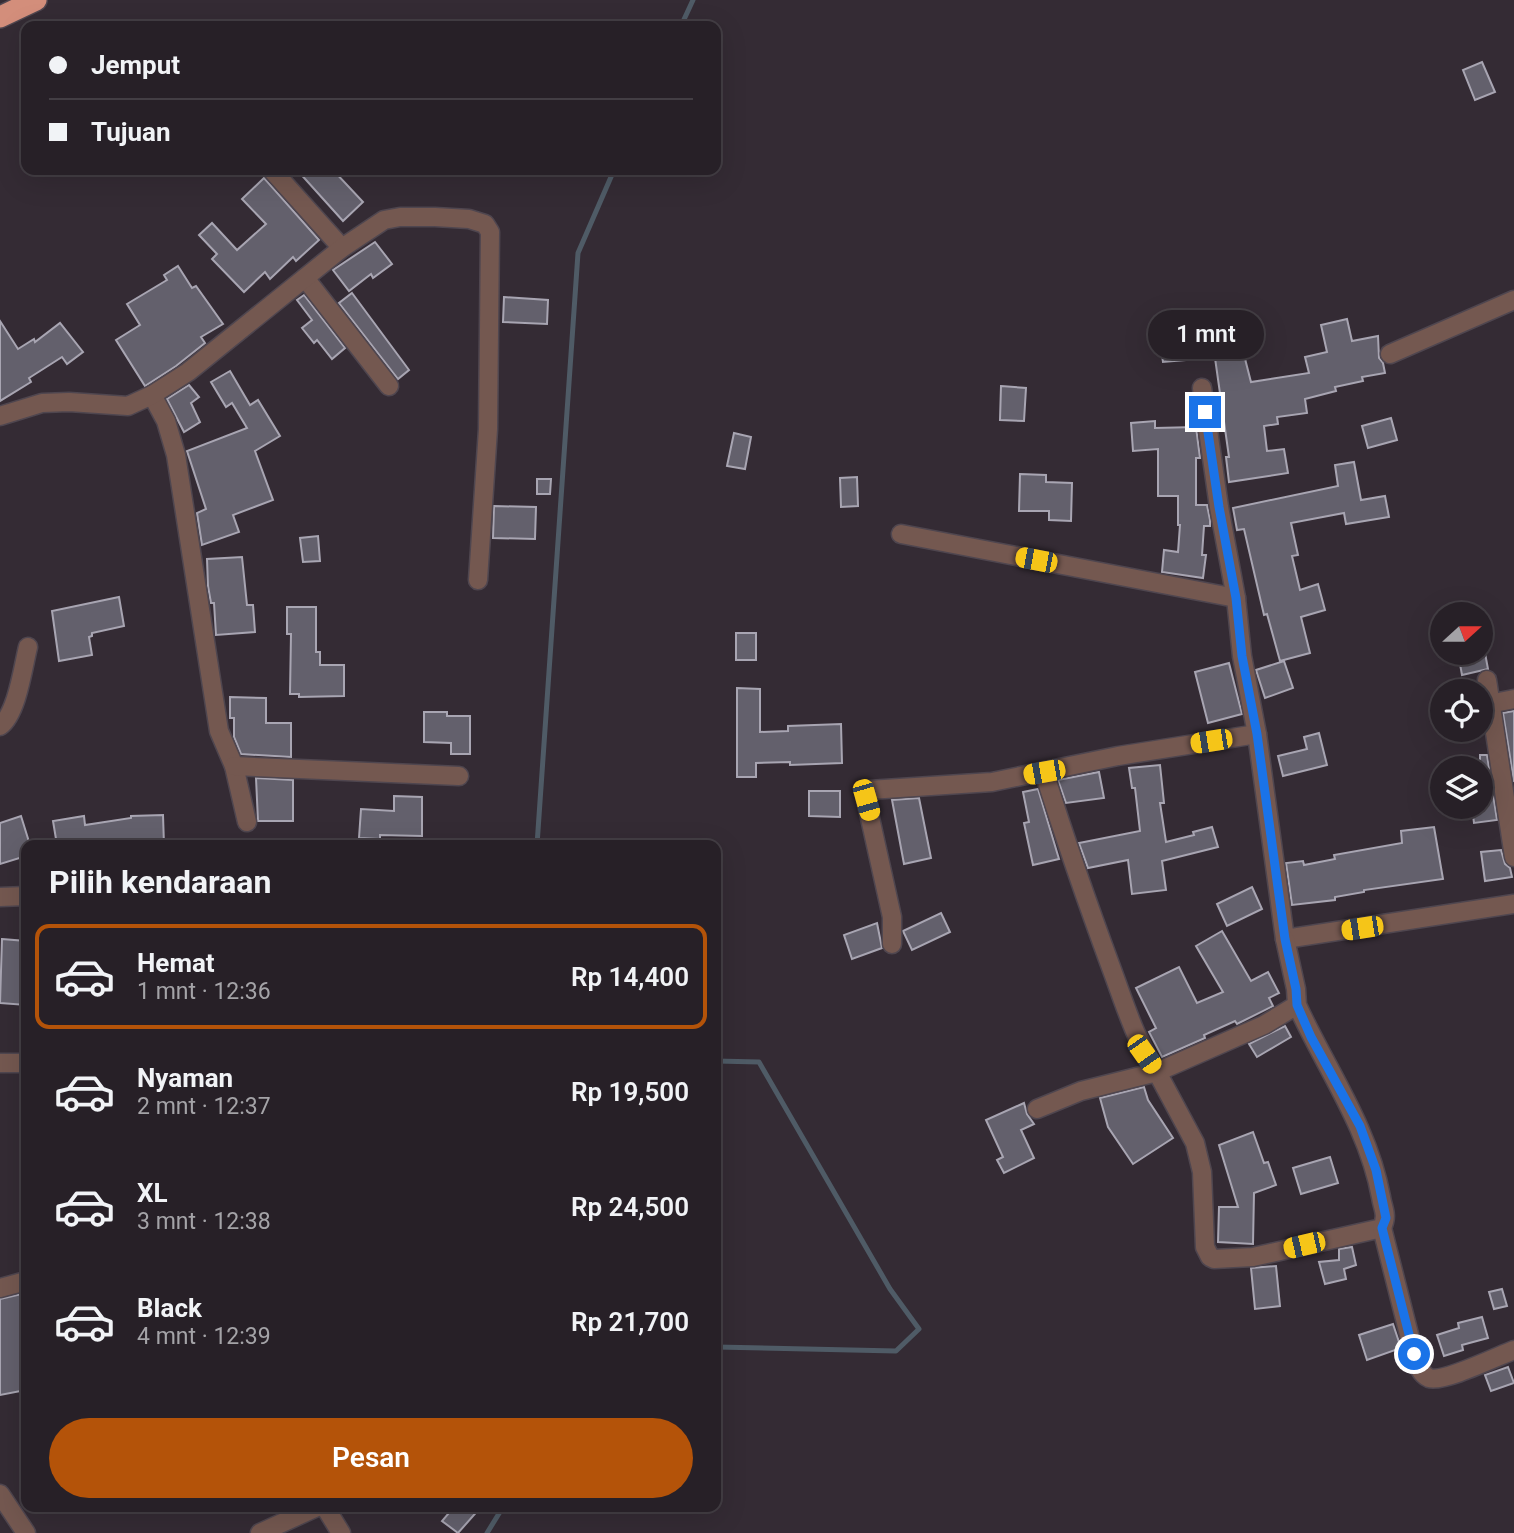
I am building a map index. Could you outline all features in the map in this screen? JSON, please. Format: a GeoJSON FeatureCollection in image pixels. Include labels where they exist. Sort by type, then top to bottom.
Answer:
{"type":"FeatureCollection","features":[{"type":"Feature","properties":{"kind":"highway"},"geometry":{"type":"LineString","coordinates":[[0,17],[36,0]]}},
{"type":"Feature","properties":{"kind":"street"},"geometry":{"type":"LineString","coordinates":[[276,175],[342,248]]}},
{"type":"Feature","properties":{"kind":"street"},"geometry":{"type":"LineString","coordinates":[[0,416],[42,403],[128,405],[152,395],[188,372],[342,248],[384,220],[400,217],[469,219],[485,224],[489,232],[488,429],[478,580]]}},
{"type":"Feature","properties":{"kind":"street"},"geometry":{"type":"LineString","coordinates":[[305,278],[388,386]]}},
{"type":"Feature","properties":{"kind":"street"},"geometry":{"type":"LineString","coordinates":[[1390,354],[1514,299]]}},
{"type":"Feature","properties":{"kind":"street"},"geometry":{"type":"LineString","coordinates":[[1202,388],[1297,1005],[1311,1037],[1360,1126],[1376,1170],[1386,1218],[1382,1228],[1414,1354],[1423,1374],[1429,1378],[1442,1378],[1514,1350]]}},
{"type":"Feature","properties":{"kind":"street"},"geometry":{"type":"LineString","coordinates":[[152,395],[166,421],[176,455],[219,731],[234,766],[247,822]]}},
{"type":"Feature","properties":{"kind":"street"},"geometry":{"type":"LineString","coordinates":[[901,534],[1236,598]]}},
{"type":"Feature","properties":{"kind":"street"},"geometry":{"type":"LineString","coordinates":[[0,726],[5,723],[12,707],[28,647]]}},
{"type":"Feature","properties":{"kind":"street"},"geometry":{"type":"LineString","coordinates":[[1493,703],[1514,699]]}},
{"type":"Feature","properties":{"kind":"street"},"geometry":{"type":"LineString","coordinates":[[1493,728],[1514,857]]}},
{"type":"Feature","properties":{"kind":"street"},"geometry":{"type":"LineString","coordinates":[[892,944],[892,917],[866,793],[869,790],[992,782],[1118,756],[1257,734]]}},
{"type":"Feature","properties":{"kind":"street"},"geometry":{"type":"LineString","coordinates":[[234,766],[459,776]]}},
{"type":"Feature","properties":{"kind":"street"},"geometry":{"type":"LineString","coordinates":[[1044,772],[1075,868],[1144,1054],[1157,1072],[1195,1143],[1202,1172],[1205,1247],[1210,1257],[1219,1260],[1253,1257],[1382,1228]]}},
{"type":"Feature","properties":{"kind":"street"},"geometry":{"type":"LineString","coordinates":[[0,897],[21,896]]}},
{"type":"Feature","properties":{"kind":"street"},"geometry":{"type":"LineString","coordinates":[[1285,939],[1514,904]]}},
{"type":"Feature","properties":{"kind":"street"},"geometry":{"type":"LineString","coordinates":[[1037,1109],[1081,1091],[1157,1072],[1264,1025],[1297,1005]]}},
{"type":"Feature","properties":{"kind":"street"},"geometry":{"type":"LineString","coordinates":[[0,1063],[21,1063]]}},
{"type":"Feature","properties":{"kind":"street"},"geometry":{"type":"LineString","coordinates":[[0,1288],[21,1282]]}},
{"type":"Feature","properties":{"kind":"street"},"geometry":{"type":"LineString","coordinates":[[0,1494],[26,1533]]}},
{"type":"Feature","properties":{"kind":"street"},"geometry":{"type":"LineString","coordinates":[[260,1533],[306,1512]]}},
{"type":"Feature","properties":{"kind":"street"},"geometry":{"type":"LineString","coordinates":[[328,1512],[341,1533]]}},
{"type":"Feature","properties":{"kind":"building"},"geometry":{"type":"Polygon","coordinates":[[[1482,62],[1495,92],[1475,100],[1463,70],[1482,62]]]}},
{"type":"Feature","properties":{"kind":"building"},"geometry":{"type":"Polygon","coordinates":[[[302,175],[338,175],[363,202],[343,221],[302,175]]]}},
{"type":"Feature","properties":{"kind":"building"},"geometry":{"type":"Polygon","coordinates":[[[264,178],[319,240],[296,261],[293,257],[270,279],[265,272],[244,292],[212,259],[217,254],[199,235],[212,223],[237,250],[266,224],[242,199],[264,178]]]}},
{"type":"Feature","properties":{"kind":"building"},"geometry":{"type":"Polygon","coordinates":[[[375,242],[392,264],[373,278],[371,274],[349,291],[333,270],[375,242]]]}},
{"type":"Feature","properties":{"kind":"building"},"geometry":{"type":"Polygon","coordinates":[[[178,266],[192,288],[196,286],[223,324],[201,337],[205,343],[145,386],[116,340],[140,325],[127,304],[167,280],[164,275],[178,266]]]}},
{"type":"Feature","properties":{"kind":"building"},"geometry":{"type":"Polygon","coordinates":[[[352,293],[409,370],[398,379],[339,303],[352,293]]]}},
{"type":"Feature","properties":{"kind":"building"},"geometry":{"type":"Polygon","coordinates":[[[304,295],[345,348],[332,359],[317,340],[314,343],[302,328],[312,320],[297,300],[304,295]]]}},
{"type":"Feature","properties":{"kind":"building"},"geometry":{"type":"Polygon","coordinates":[[[504,297],[548,300],[547,324],[503,322],[504,297]]]}},
{"type":"Feature","properties":{"kind":"building"},"geometry":{"type":"Polygon","coordinates":[[[1347,319],[1352,341],[1378,336],[1379,358],[1385,373],[1362,377],[1363,381],[1335,387],[1336,391],[1305,399],[1307,413],[1277,417],[1278,424],[1264,426],[1267,451],[1284,449],[1288,473],[1229,482],[1226,457],[1229,457],[1215,358],[1243,351],[1251,382],[1309,373],[1305,357],[1327,352],[1321,325],[1347,319]]]}},
{"type":"Feature","properties":{"kind":"building"},"geometry":{"type":"Polygon","coordinates":[[[0,321],[18,349],[34,339],[35,342],[60,323],[83,352],[67,364],[62,357],[29,378],[31,382],[0,401],[0,321]]]}},
{"type":"Feature","properties":{"kind":"building"},"geometry":{"type":"Polygon","coordinates":[[[1182,333],[1185,360],[1163,362],[1159,336],[1182,333]]]}},
{"type":"Feature","properties":{"kind":"building"},"geometry":{"type":"Polygon","coordinates":[[[230,371],[250,405],[258,400],[280,436],[255,451],[273,500],[233,515],[239,532],[202,545],[197,513],[206,509],[187,451],[247,428],[232,403],[226,407],[211,382],[230,371]]]}},
{"type":"Feature","properties":{"kind":"building"},"geometry":{"type":"Polygon","coordinates":[[[189,385],[199,397],[191,403],[200,422],[184,432],[167,399],[189,385]]]}},
{"type":"Feature","properties":{"kind":"building"},"geometry":{"type":"Polygon","coordinates":[[[1001,386],[1026,388],[1024,421],[1000,420],[1001,386]]]}},
{"type":"Feature","properties":{"kind":"building"},"geometry":{"type":"Polygon","coordinates":[[[1391,418],[1397,440],[1368,448],[1362,426],[1391,418]]]}},
{"type":"Feature","properties":{"kind":"building"},"geometry":{"type":"Polygon","coordinates":[[[1155,421],[1155,428],[1196,427],[1200,458],[1196,458],[1196,505],[1207,505],[1210,520],[1210,526],[1204,526],[1202,555],[1206,555],[1203,578],[1162,572],[1164,550],[1178,552],[1178,496],[1158,496],[1158,449],[1133,451],[1131,423],[1155,421]]]}},
{"type":"Feature","properties":{"kind":"building"},"geometry":{"type":"Polygon","coordinates":[[[734,433],[751,437],[745,469],[727,466],[734,433]]]}},
{"type":"Feature","properties":{"kind":"building"},"geometry":{"type":"Polygon","coordinates":[[[1354,462],[1361,500],[1385,496],[1389,517],[1346,524],[1344,513],[1291,523],[1298,555],[1292,556],[1300,590],[1318,584],[1325,610],[1301,617],[1310,653],[1280,661],[1267,614],[1264,615],[1244,529],[1237,530],[1233,508],[1338,486],[1335,465],[1354,462]]]}},
{"type":"Feature","properties":{"kind":"building"},"geometry":{"type":"Polygon","coordinates":[[[1020,474],[1046,475],[1046,482],[1072,483],[1071,521],[1049,520],[1049,511],[1019,511],[1020,474]]]}},
{"type":"Feature","properties":{"kind":"building"},"geometry":{"type":"Polygon","coordinates":[[[857,477],[858,506],[841,507],[840,478],[857,477]]]}},
{"type":"Feature","properties":{"kind":"building"},"geometry":{"type":"Polygon","coordinates":[[[537,479],[551,479],[550,494],[537,494],[537,479]]]}},
{"type":"Feature","properties":{"kind":"building"},"geometry":{"type":"Polygon","coordinates":[[[494,506],[536,507],[535,539],[493,538],[494,506]]]}},
{"type":"Feature","properties":{"kind":"building"},"geometry":{"type":"Polygon","coordinates":[[[318,536],[320,561],[303,562],[300,538],[318,536]]]}},
{"type":"Feature","properties":{"kind":"building"},"geometry":{"type":"Polygon","coordinates":[[[242,557],[247,605],[253,605],[255,632],[216,635],[214,603],[211,603],[208,586],[207,559],[242,557]]]}},
{"type":"Feature","properties":{"kind":"building"},"geometry":{"type":"Polygon","coordinates":[[[119,597],[124,626],[92,633],[89,637],[92,655],[59,661],[52,611],[119,597]]]}},
{"type":"Feature","properties":{"kind":"building"},"geometry":{"type":"Polygon","coordinates":[[[287,607],[316,607],[316,652],[320,652],[320,665],[344,665],[344,696],[299,697],[299,694],[290,694],[291,634],[287,634],[287,607]]]}},
{"type":"Feature","properties":{"kind":"building"},"geometry":{"type":"Polygon","coordinates":[[[736,633],[756,633],[756,660],[736,660],[736,633]]]}},
{"type":"Feature","properties":{"kind":"building"},"geometry":{"type":"Polygon","coordinates":[[[1284,661],[1293,688],[1265,698],[1256,670],[1284,661]]]}},
{"type":"Feature","properties":{"kind":"building"},"geometry":{"type":"Polygon","coordinates":[[[1229,663],[1242,714],[1208,723],[1195,672],[1229,663]]]}},
{"type":"Feature","properties":{"kind":"building"},"geometry":{"type":"Polygon","coordinates":[[[1460,665],[1487,665],[1488,669],[1462,675],[1460,665]]]}},
{"type":"Feature","properties":{"kind":"building"},"geometry":{"type":"Polygon","coordinates":[[[737,688],[760,689],[760,732],[788,731],[788,726],[841,724],[842,763],[756,763],[756,777],[737,777],[737,688]]]}},
{"type":"Feature","properties":{"kind":"building"},"geometry":{"type":"Polygon","coordinates":[[[230,697],[266,698],[266,723],[291,723],[291,757],[241,754],[234,737],[234,718],[230,718],[230,697]]]}},
{"type":"Feature","properties":{"kind":"building"},"geometry":{"type":"Polygon","coordinates":[[[1514,711],[1514,782],[1503,713],[1514,711]]]}},
{"type":"Feature","properties":{"kind":"building"},"geometry":{"type":"Polygon","coordinates":[[[424,712],[470,716],[470,754],[451,754],[451,743],[424,742],[424,712]]]}},
{"type":"Feature","properties":{"kind":"building"},"geometry":{"type":"Polygon","coordinates":[[[1319,733],[1327,765],[1283,776],[1278,756],[1307,749],[1304,737],[1319,733]]]}},
{"type":"Feature","properties":{"kind":"building"},"geometry":{"type":"Polygon","coordinates":[[[1160,765],[1164,803],[1160,803],[1166,842],[1212,827],[1218,847],[1162,861],[1166,890],[1132,894],[1128,860],[1088,868],[1079,843],[1140,831],[1135,788],[1132,788],[1129,768],[1160,765]]]}},
{"type":"Feature","properties":{"kind":"building"},"geometry":{"type":"Polygon","coordinates":[[[1099,772],[1104,798],[1066,803],[1058,780],[1099,772]]]}},
{"type":"Feature","properties":{"kind":"building"},"geometry":{"type":"Polygon","coordinates":[[[256,778],[293,780],[293,821],[258,821],[256,778]]]}},
{"type":"Feature","properties":{"kind":"building"},"geometry":{"type":"Polygon","coordinates":[[[1038,789],[1059,859],[1033,865],[1024,823],[1029,822],[1023,792],[1038,789]]]}},
{"type":"Feature","properties":{"kind":"building"},"geometry":{"type":"Polygon","coordinates":[[[809,791],[840,791],[840,817],[809,816],[809,791]]]}},
{"type":"Feature","properties":{"kind":"building"},"geometry":{"type":"Polygon","coordinates":[[[1493,794],[1497,820],[1474,823],[1474,819],[1493,819],[1493,794]]]}},
{"type":"Feature","properties":{"kind":"building"},"geometry":{"type":"Polygon","coordinates":[[[394,796],[422,797],[422,836],[380,835],[380,839],[359,838],[361,809],[394,811],[394,796]]]}},
{"type":"Feature","properties":{"kind":"building"},"geometry":{"type":"Polygon","coordinates":[[[919,798],[931,858],[904,864],[892,800],[919,798]]]}},
{"type":"Feature","properties":{"kind":"building"},"geometry":{"type":"Polygon","coordinates":[[[163,815],[164,840],[56,840],[53,821],[84,816],[85,825],[131,816],[163,815]]]}},
{"type":"Feature","properties":{"kind":"building"},"geometry":{"type":"Polygon","coordinates":[[[21,816],[28,840],[21,840],[21,858],[0,864],[0,823],[21,816]]]}},
{"type":"Feature","properties":{"kind":"building"},"geometry":{"type":"Polygon","coordinates":[[[1434,827],[1443,879],[1364,890],[1335,897],[1335,900],[1292,905],[1286,863],[1303,861],[1304,865],[1335,859],[1334,855],[1402,843],[1401,831],[1434,827]]]}},
{"type":"Feature","properties":{"kind":"building"},"geometry":{"type":"Polygon","coordinates":[[[1501,850],[1512,877],[1485,881],[1481,852],[1501,850]]]}},
{"type":"Feature","properties":{"kind":"building"},"geometry":{"type":"Polygon","coordinates":[[[1252,887],[1262,909],[1227,926],[1217,904],[1252,887]]]}},
{"type":"Feature","properties":{"kind":"building"},"geometry":{"type":"Polygon","coordinates":[[[941,913],[950,932],[912,950],[903,931],[941,913]]]}},
{"type":"Feature","properties":{"kind":"building"},"geometry":{"type":"Polygon","coordinates":[[[877,923],[882,948],[852,959],[844,935],[877,923]]]}},
{"type":"Feature","properties":{"kind":"building"},"geometry":{"type":"Polygon","coordinates":[[[1222,931],[1251,981],[1268,972],[1279,993],[1269,998],[1273,1006],[1237,1024],[1235,1021],[1204,1035],[1205,1038],[1162,1057],[1149,1032],[1156,1028],[1136,988],[1179,967],[1197,1003],[1223,992],[1196,946],[1222,931]]]}},
{"type":"Feature","properties":{"kind":"building"},"geometry":{"type":"Polygon","coordinates":[[[2,939],[21,941],[21,1005],[0,1003],[2,939]]]}},
{"type":"Feature","properties":{"kind":"building"},"geometry":{"type":"Polygon","coordinates":[[[1285,1026],[1291,1037],[1257,1057],[1249,1044],[1285,1026]]]}},
{"type":"Feature","properties":{"kind":"building"},"geometry":{"type":"Polygon","coordinates":[[[1144,1087],[1148,1100],[1173,1138],[1133,1164],[1108,1127],[1100,1098],[1144,1087]]]}},
{"type":"Feature","properties":{"kind":"building"},"geometry":{"type":"Polygon","coordinates":[[[1024,1103],[1034,1124],[1021,1130],[1034,1158],[1004,1173],[997,1160],[1003,1157],[986,1120],[1024,1103]]]}},
{"type":"Feature","properties":{"kind":"building"},"geometry":{"type":"Polygon","coordinates":[[[1253,1132],[1264,1163],[1268,1162],[1276,1185],[1254,1193],[1253,1244],[1218,1242],[1219,1207],[1238,1207],[1219,1145],[1253,1132]]]}},
{"type":"Feature","properties":{"kind":"building"},"geometry":{"type":"Polygon","coordinates":[[[1330,1157],[1338,1183],[1301,1194],[1293,1168],[1330,1157]]]}},
{"type":"Feature","properties":{"kind":"building"},"geometry":{"type":"Polygon","coordinates":[[[1352,1247],[1356,1265],[1344,1269],[1346,1279],[1325,1284],[1319,1262],[1339,1260],[1339,1249],[1352,1247]]]}},
{"type":"Feature","properties":{"kind":"building"},"geometry":{"type":"Polygon","coordinates":[[[1276,1266],[1280,1306],[1255,1309],[1251,1268],[1276,1266]]]}},
{"type":"Feature","properties":{"kind":"building"},"geometry":{"type":"Polygon","coordinates":[[[1502,1289],[1507,1306],[1494,1309],[1489,1292],[1502,1289]]]}},
{"type":"Feature","properties":{"kind":"building"},"geometry":{"type":"Polygon","coordinates":[[[21,1294],[21,1391],[0,1395],[0,1299],[21,1294]]]}},
{"type":"Feature","properties":{"kind":"building"},"geometry":{"type":"Polygon","coordinates":[[[1482,1317],[1488,1338],[1462,1345],[1463,1350],[1444,1356],[1437,1335],[1459,1328],[1458,1323],[1482,1317]]]}},
{"type":"Feature","properties":{"kind":"building"},"geometry":{"type":"Polygon","coordinates":[[[1393,1324],[1401,1348],[1367,1360],[1359,1335],[1393,1324]]]}},
{"type":"Feature","properties":{"kind":"building"},"geometry":{"type":"Polygon","coordinates":[[[1508,1367],[1514,1383],[1491,1391],[1485,1375],[1508,1367]]]}},
{"type":"Feature","properties":{"kind":"building"},"geometry":{"type":"Polygon","coordinates":[[[450,1512],[477,1512],[458,1533],[442,1521],[450,1512]]]}},
{"type":"Feature","properties":{"kind":"waterway"},"geometry":{"type":"LineString","coordinates":[[683,21],[693,0]]}},
{"type":"Feature","properties":{"kind":"waterway"},"geometry":{"type":"LineString","coordinates":[[537,840],[578,253],[612,175]]}},
{"type":"Feature","properties":{"kind":"waterway"},"geometry":{"type":"LineString","coordinates":[[721,1061],[759,1062],[890,1289],[919,1329],[896,1351],[721,1347]]}},
{"type":"Feature","properties":{"kind":"waterway"},"geometry":{"type":"LineString","coordinates":[[487,1533],[500,1512]]}},
{"type":"Feature","properties":{"kind":"route"},"geometry":{"type":"LineString","coordinates":[[1205,412],[1236,598],[1242,656],[1257,734],[1285,939],[1297,1005],[1311,1037],[1360,1126],[1376,1170],[1386,1218],[1382,1228],[1414,1354]]}}]}
